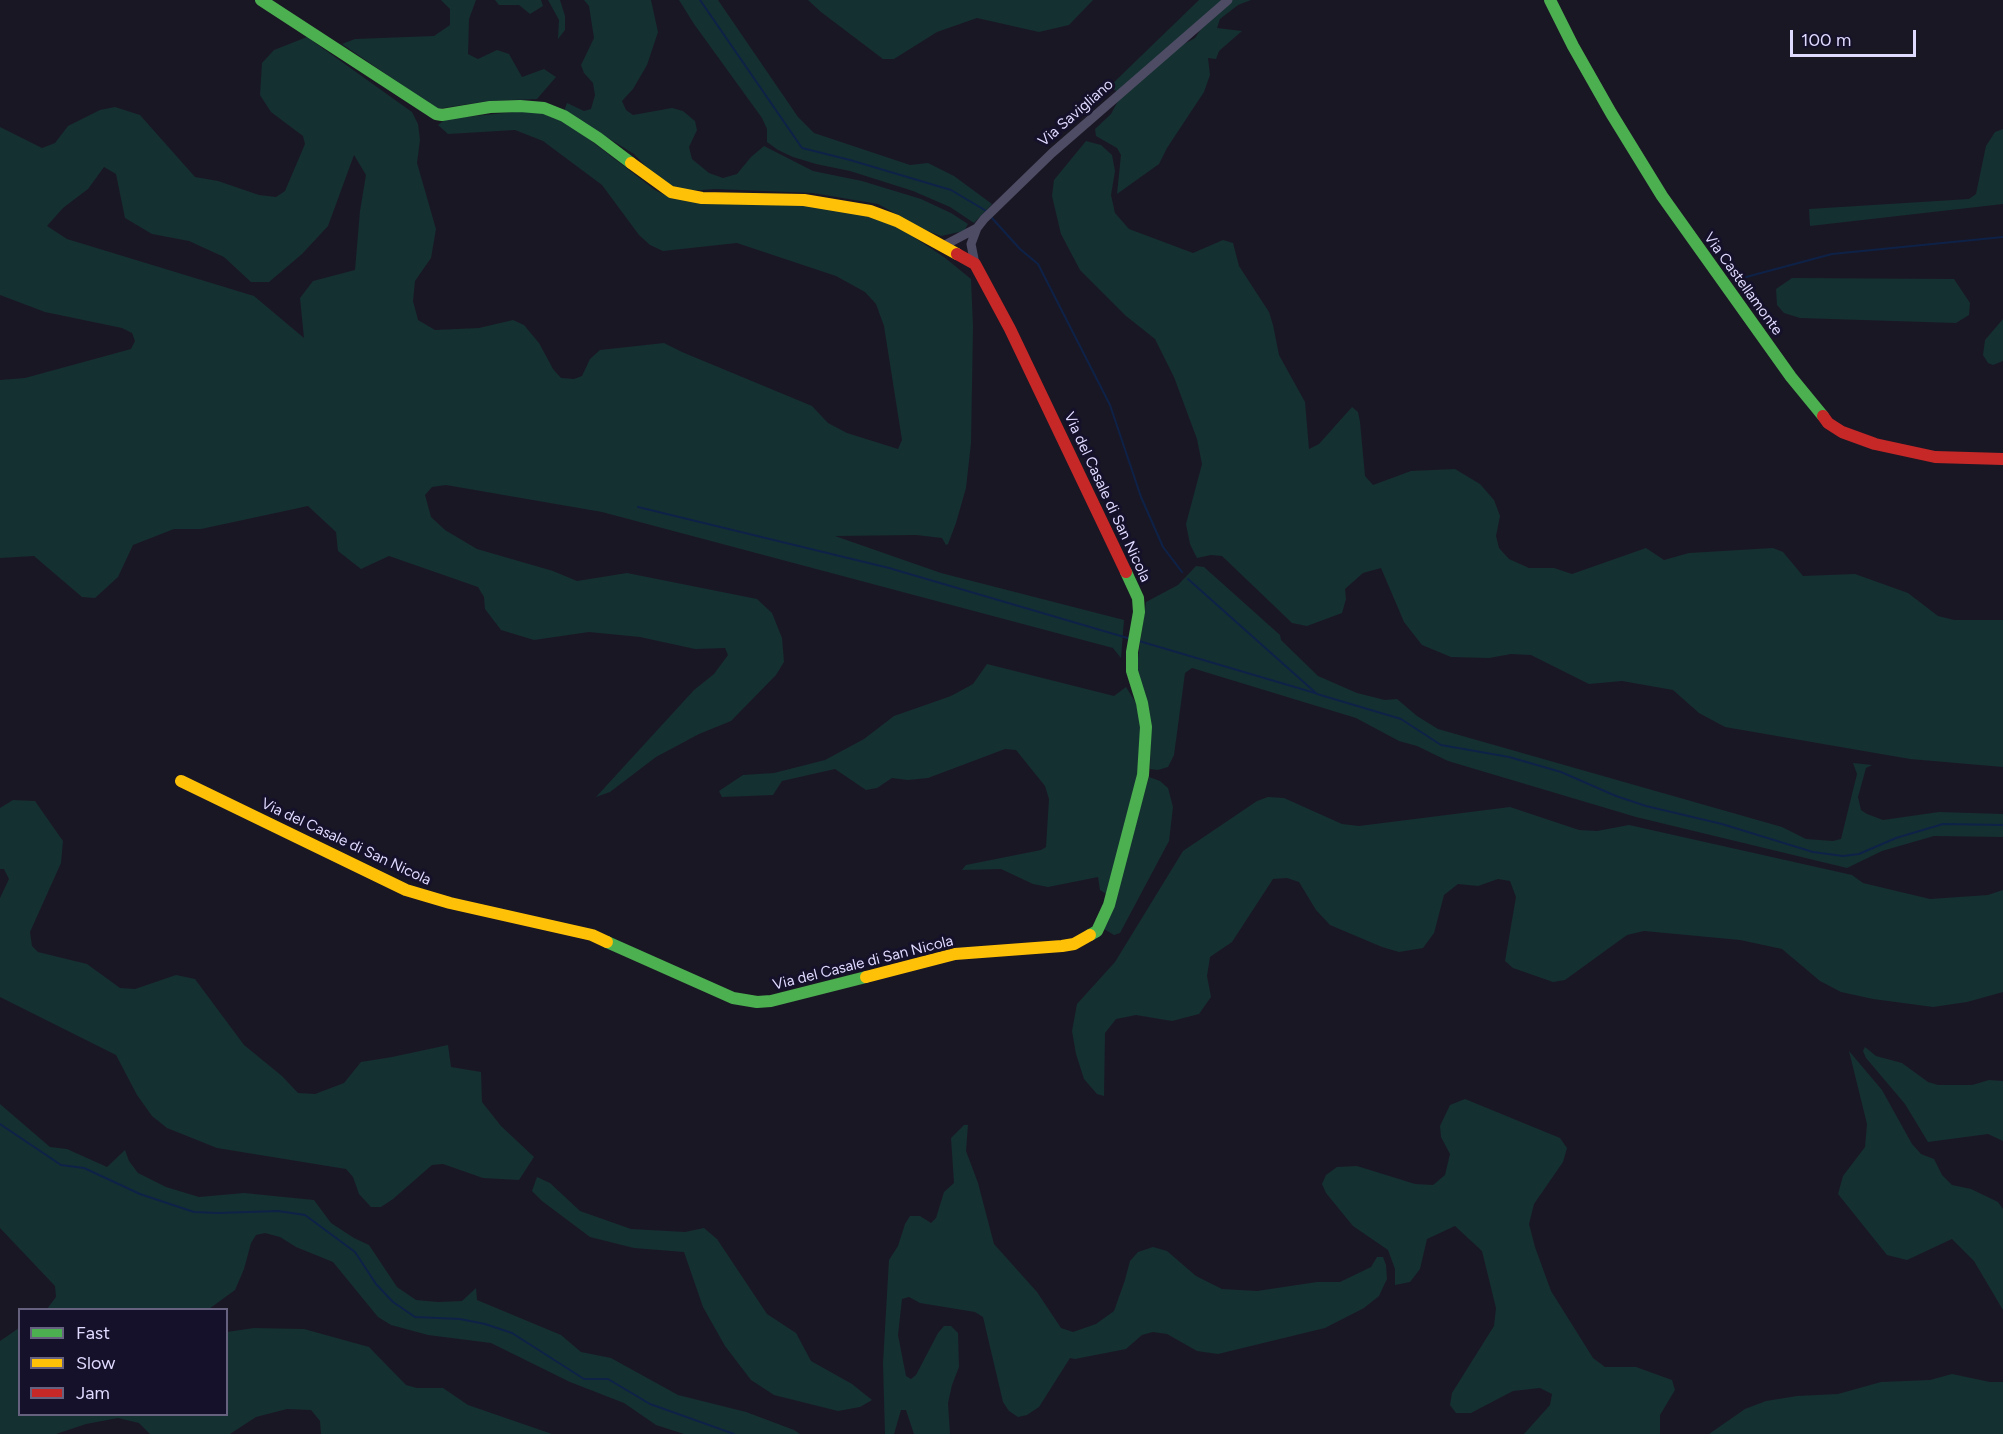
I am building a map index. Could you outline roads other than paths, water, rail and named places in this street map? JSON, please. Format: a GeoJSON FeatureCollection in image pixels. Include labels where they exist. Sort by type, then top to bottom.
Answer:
{"type":"FeatureCollection","features":[{"type":"Feature","properties":{"kind":"street"},"geometry":{"type":"LineString","coordinates":[[261,0],[436,114],[490,107],[544,108],[564,116],[598,138],[671,192],[702,198],[804,200],[870,211],[897,221],[975,264]]}},
{"type":"Feature","properties":{"kind":"street","name":"Via Savigliano"},"geometry":{"type":"LineString","coordinates":[[977,228],[1052,153],[1228,0]]}},
{"type":"Feature","properties":{"kind":"street","name":"Via Castellamonte"},"geometry":{"type":"LineString","coordinates":[[1550,0],[1611,113],[1662,196],[1791,377],[1828,423],[1842,432],[1875,444],[1935,457],[2003,459]]}},
{"type":"Feature","properties":{"kind":"street"},"geometry":{"type":"LineString","coordinates":[[943,246],[977,228]]}},
{"type":"Feature","properties":{"kind":"street"},"geometry":{"type":"LineString","coordinates":[[975,264],[971,244],[977,228]]}},
{"type":"Feature","properties":{"kind":"street","name":"Via del Casale di San Nicola"},"geometry":{"type":"LineString","coordinates":[[182,781],[406,890],[450,903],[592,935],[733,998],[747,1001],[771,1001],[955,954],[1062,946],[1080,942],[1092,935],[1103,921],[1109,905],[1143,775],[1146,727],[1142,703],[1132,671],[1132,652],[1139,612],[1138,598],[1010,328],[975,264]]}},
{"type":"Feature","properties":{"kind":"waterway"},"geometry":{"type":"LineString","coordinates":[[700,0],[802,148],[951,190],[988,212]]}},
{"type":"Feature","properties":{"kind":"waterway"},"geometry":{"type":"LineString","coordinates":[[991,217],[1020,249],[1038,264],[1110,405],[1141,497],[1163,547],[1182,572]]}},
{"type":"Feature","properties":{"kind":"waterway"},"geometry":{"type":"LineString","coordinates":[[1746,277],[1832,254],[2003,237]]}},
{"type":"Feature","properties":{"kind":"waterway"},"geometry":{"type":"LineString","coordinates":[[638,507],[889,568],[1131,639]]}},
{"type":"Feature","properties":{"kind":"waterway"},"geometry":{"type":"LineString","coordinates":[[1188,579],[1317,694],[1401,719],[1441,745],[1509,757],[1561,772],[1616,796],[1646,806],[1722,824],[1813,852],[1843,856],[1859,854],[1896,838],[1943,824],[2003,825]]}},
{"type":"Feature","properties":{"kind":"waterway"},"geometry":{"type":"LineString","coordinates":[[1139,641],[1315,693]]}},
{"type":"Feature","properties":{"kind":"waterway"},"geometry":{"type":"LineString","coordinates":[[0,1124],[61,1165],[84,1168],[140,1194],[194,1212],[278,1211],[305,1215],[355,1252],[376,1284],[393,1302],[415,1317],[460,1319],[512,1333],[584,1379],[608,1379],[650,1404],[734,1434]]}}]}
